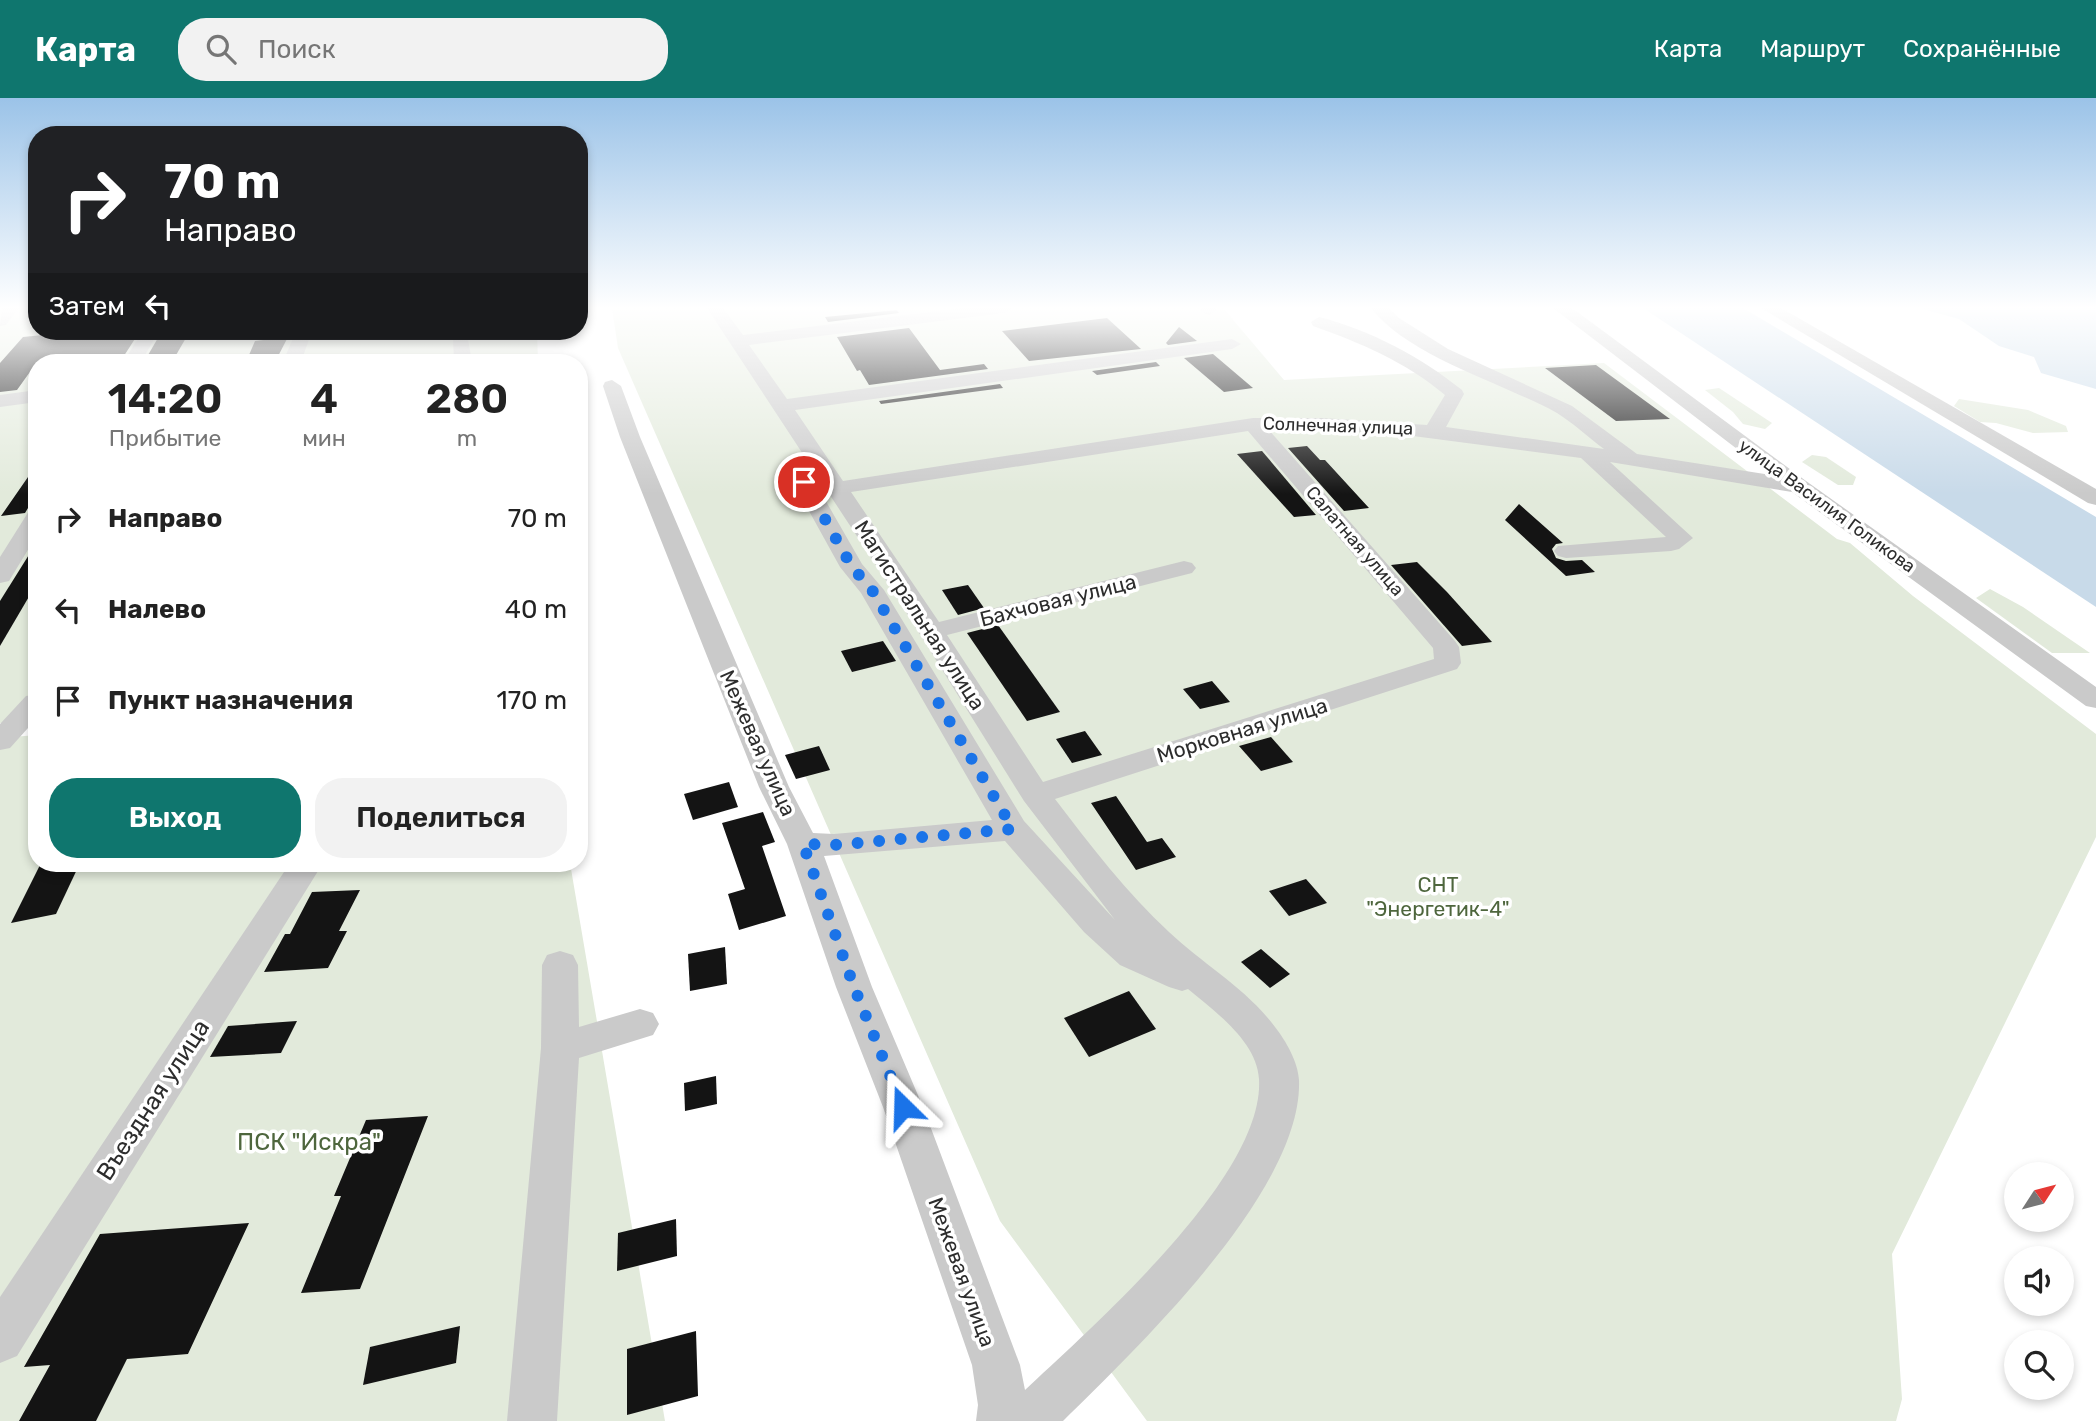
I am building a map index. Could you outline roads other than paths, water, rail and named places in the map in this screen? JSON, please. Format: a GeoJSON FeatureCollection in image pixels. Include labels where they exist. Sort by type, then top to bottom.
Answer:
{"type":"FeatureCollection","features":[{"type":"Feature","properties":{"kind":"street","name":"Магистральная улица"},"geometry":{"type":"LineString","coordinates":[[757,370],[932,631],[1036,795],[1132,916],[1162,947],[1254,1027],[1271,1053],[1280,1080],[1276,1117],[1264,1148],[1231,1204],[1137,1314],[1028,1421]]}},
{"type":"Feature","properties":{"kind":"street"},"geometry":{"type":"LineString","coordinates":[[781,407],[1048,370]]}},
{"type":"Feature","properties":{"kind":"street"},"geometry":{"type":"LineString","coordinates":[[1425,370],[1455,394],[1435,429]]}},
{"type":"Feature","properties":{"kind":"street"},"geometry":{"type":"LineString","coordinates":[[1478,370],[1565,410],[1633,461]]}},
{"type":"Feature","properties":{"kind":"street","name":"улица Василия Голикова"},"geometry":{"type":"LineString","coordinates":[[1643,370],[1798,486],[2096,699]]}},
{"type":"Feature","properties":{"kind":"street"},"geometry":{"type":"LineString","coordinates":[[1875,370],[2096,498]]}},
{"type":"Feature","properties":{"kind":"street","name":"Межевая улица"},"geometry":{"type":"LineString","coordinates":[[612,386],[630,437],[774,787],[803,844],[854,987],[903,1107],[996,1365],[1003,1405],[1001,1421]]}},
{"type":"Feature","properties":{"kind":"street"},"geometry":{"type":"LineString","coordinates":[[0,401],[28,397]]}},
{"type":"Feature","properties":{"kind":"street","name":"Солнечная улица"},"geometry":{"type":"LineString","coordinates":[[837,488],[1253,424],[1327,423],[1435,429],[1798,486]]}},
{"type":"Feature","properties":{"kind":"street","name":"Салатная улица"},"geometry":{"type":"LineString","coordinates":[[1253,424],[1446,647],[1448,663]]}},
{"type":"Feature","properties":{"kind":"street"},"geometry":{"type":"LineString","coordinates":[[1566,551],[1671,544],[1681,538],[1589,454]]}},
{"type":"Feature","properties":{"kind":"street"},"geometry":{"type":"LineString","coordinates":[[804,482],[852,567],[872,590],[1013,829],[1096,923],[1133,955],[1215,991]]}},
{"type":"Feature","properties":{"kind":"street"},"geometry":{"type":"LineString","coordinates":[[0,576],[28,531]]}},
{"type":"Feature","properties":{"kind":"street","name":"Бахчовая улица"},"geometry":{"type":"LineString","coordinates":[[932,631],[1184,568]]}},
{"type":"Feature","properties":{"kind":"street","name":"Морковная улица"},"geometry":{"type":"LineString","coordinates":[[1036,795],[1448,663]]}},
{"type":"Feature","properties":{"kind":"street"},"geometry":{"type":"LineString","coordinates":[[0,704],[28,702]]}},
{"type":"Feature","properties":{"kind":"street"},"geometry":{"type":"LineString","coordinates":[[0,741],[28,711]]}},
{"type":"Feature","properties":{"kind":"street"},"geometry":{"type":"LineString","coordinates":[[803,844],[834,845],[1013,829]]}},
{"type":"Feature","properties":{"kind":"street","name":"Въездная улица"},"geometry":{"type":"LineString","coordinates":[[0,1339],[301,872]]}},
{"type":"Feature","properties":{"kind":"street"},"geometry":{"type":"LineString","coordinates":[[532,1421],[560,1048],[560,965]]}},
{"type":"Feature","properties":{"kind":"street"},"geometry":{"type":"LineString","coordinates":[[560,1048],[640,1024]]}},
{"type":"Feature","properties":{"kind":"water"},"geometry":{"type":"Polygon","coordinates":[[[1737,370],[1847,370],[2096,517],[2096,607],[1737,370]]]}},
{"type":"Feature","properties":{"kind":"water"},"geometry":{"type":"Polygon","coordinates":[[[2040,370],[2096,370],[2096,389],[2041,373],[2040,370]]]}},
{"type":"Feature","properties":{"kind":"park label","name":"СНТ \"Энергетик-4\""},"geometry":{"type":"Point","coordinates":[1438,896]}},
{"type":"Feature","properties":{"kind":"park label","name":"ПСК \"Искра\""},"geometry":{"type":"Point","coordinates":[309,1142]}}]}
